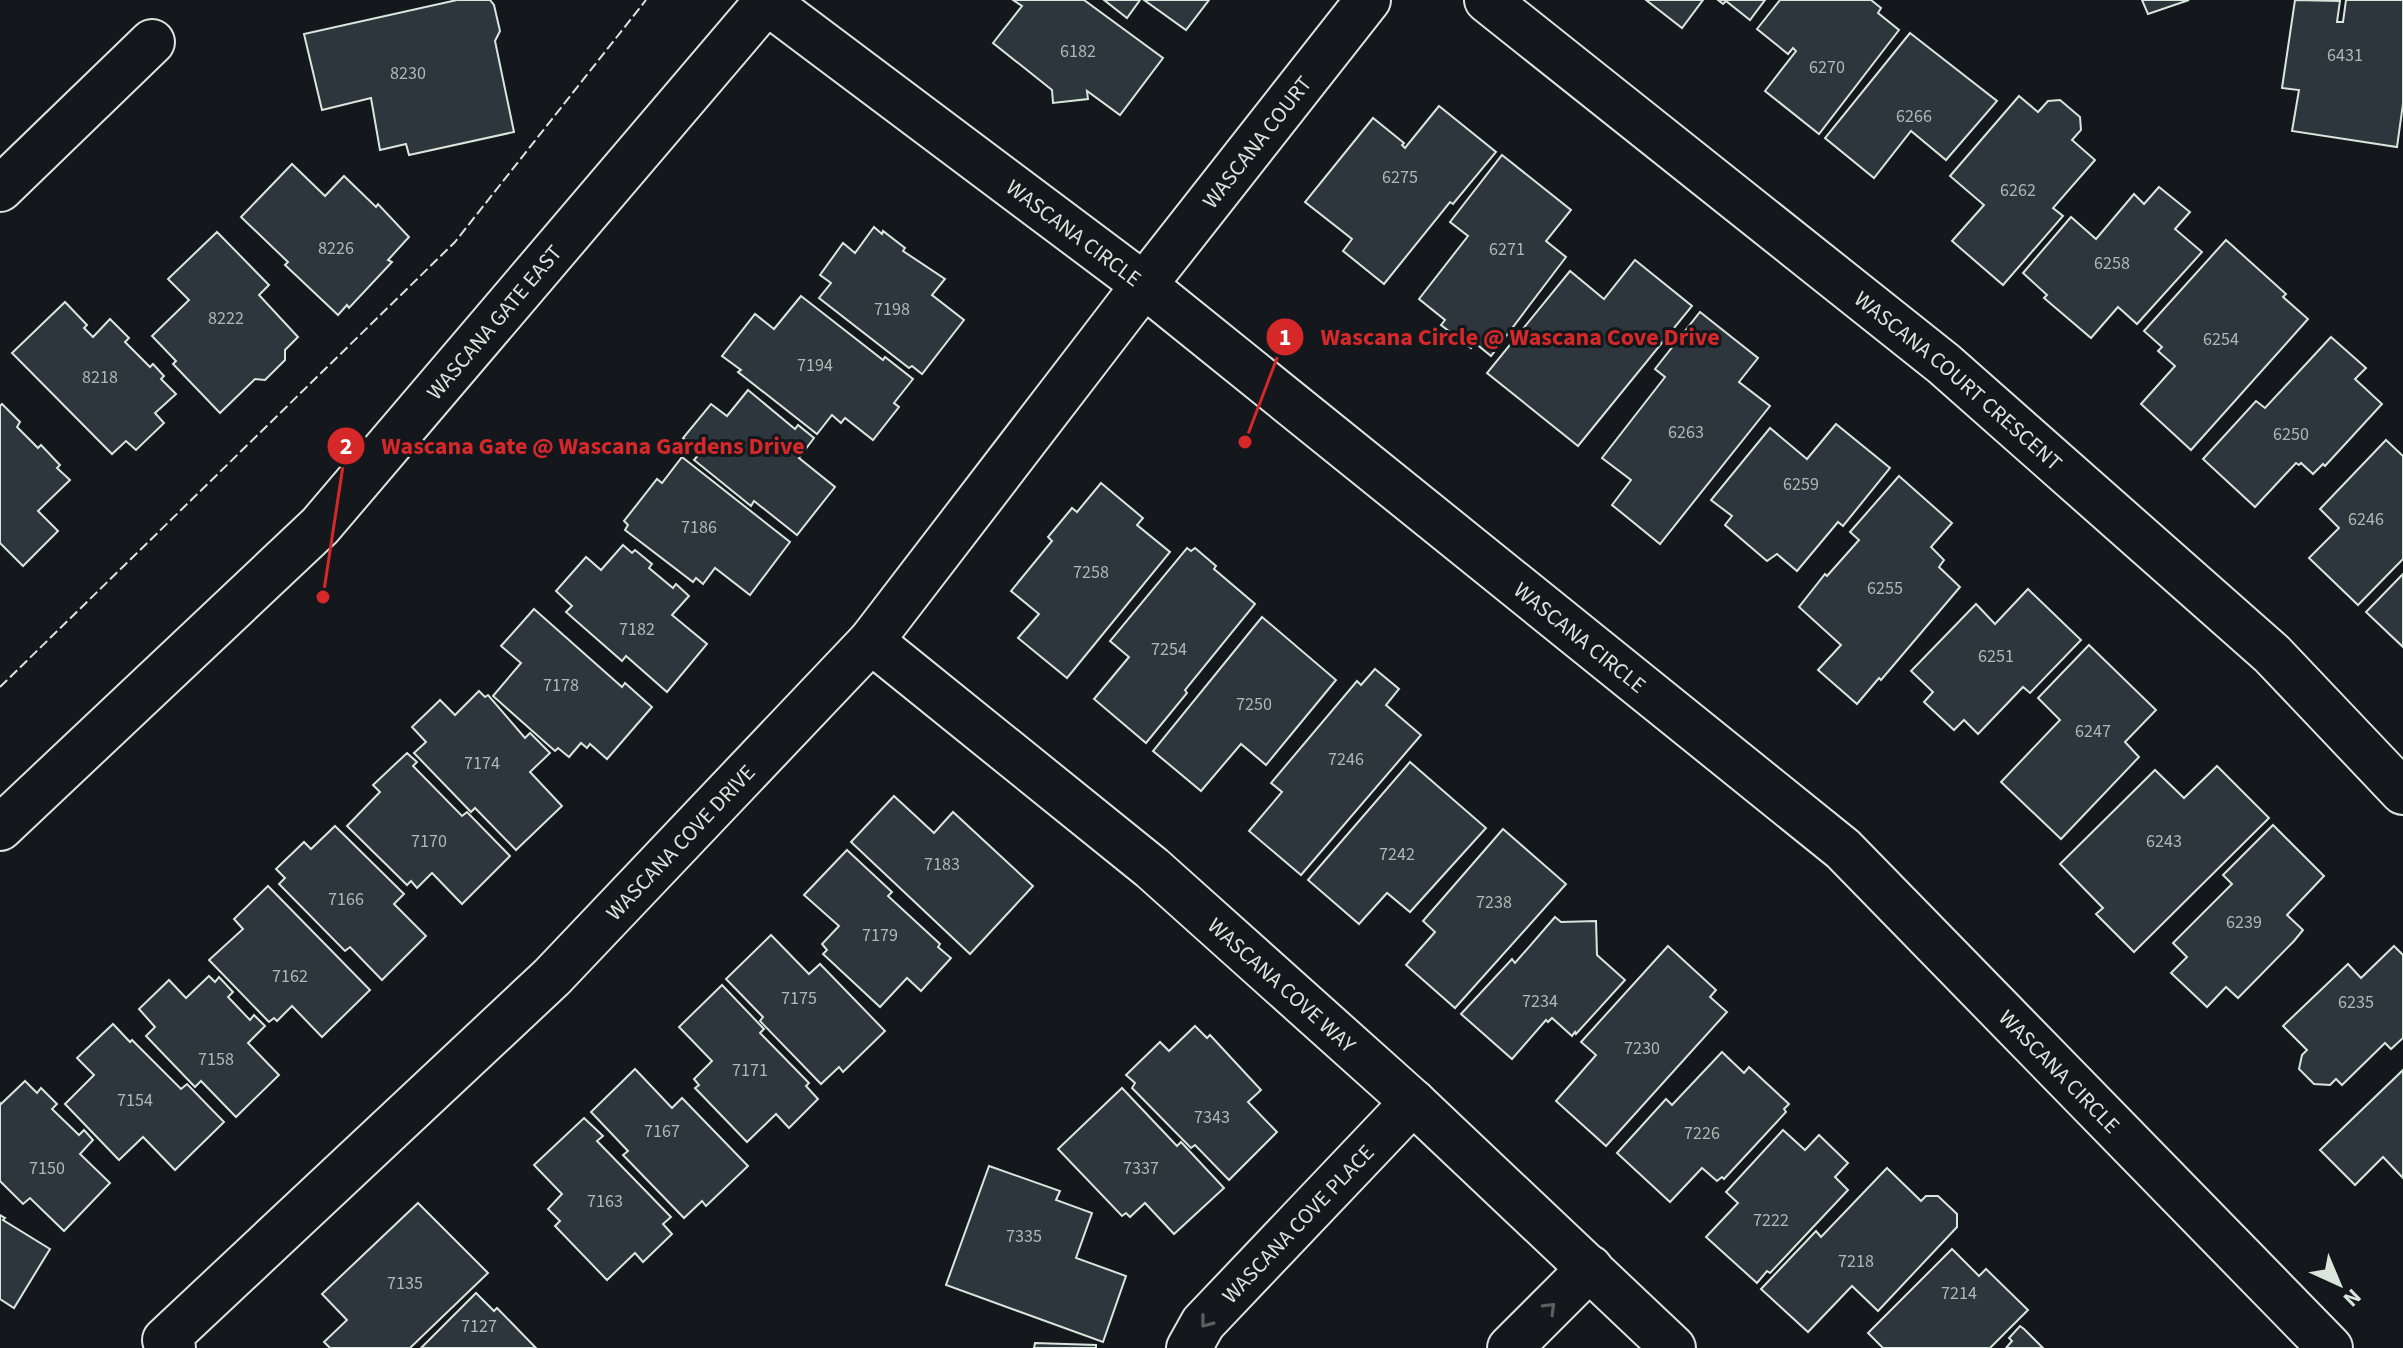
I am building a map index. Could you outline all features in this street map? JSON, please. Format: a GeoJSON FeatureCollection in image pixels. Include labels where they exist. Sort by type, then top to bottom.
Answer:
{"type":"FeatureCollection","features":[{"type":"Feature","properties":{"kind":"street","name":"WASCANA COURT"},"geometry":{"type":"LineString","coordinates":[[1144,285],[1368,0]]}},
{"type":"Feature","properties":{"kind":"street","name":"WASCANA COURT CRESCENT"},"geometry":{"type":"LineString","coordinates":[[1487,0],[1944,364],[2272,654],[2403,792]]}},
{"type":"Feature","properties":{"kind":"street","name":"WASCANA CIRCLE"},"geometry":{"type":"LineString","coordinates":[[767,1],[1144,285],[1843,849],[2330,1348]]}},
{"type":"Feature","properties":{"kind":"street","name":"WASCANA GATE EAST"},"geometry":{"type":"LineString","coordinates":[[0,828],[320,526],[767,1]]}},
{"type":"Feature","properties":{"kind":"street"},"geometry":{"type":"LineString","coordinates":[[0,189],[152,42]]}},
{"type":"Feature","properties":{"kind":"street","name":"WASCANA COVE DRIVE"},"geometry":{"type":"LineString","coordinates":[[173,1348],[165,1340],[552,977],[871,641],[1144,285]]}},
{"type":"Feature","properties":{"kind":"street","name":"WASCANA COVE WAY"},"geometry":{"type":"LineString","coordinates":[[871,641],[1152,868],[1413,1102],[1673,1348]]}},
{"type":"Feature","properties":{"kind":"street","name":"WASCANA COVE PLACE"},"geometry":{"type":"LineString","coordinates":[[1189,1348],[1203,1323],[1413,1102]]}},
{"type":"Feature","properties":{"kind":"street"},"geometry":{"type":"LineString","coordinates":[[1510,1348],[1590,1268]]}},
{"type":"Feature","properties":{"kind":"building"},"geometry":{"type":"Polygon","coordinates":[[[457,0],[490,0],[494,5],[500,31],[495,41],[514,132],[409,155],[406,144],[380,150],[371,98],[322,110],[304,34],[457,0]]]}},
{"type":"Feature","properties":{"kind":"building"},"geometry":{"type":"Polygon","coordinates":[[[1013,0],[1084,0],[1163,58],[1120,115],[1087,91],[1088,99],[1053,103],[1052,90],[993,43],[1022,6],[1013,0]]]}},
{"type":"Feature","properties":{"kind":"building"},"geometry":{"type":"Polygon","coordinates":[[[1104,0],[1140,0],[1127,18],[1104,0]]]}},
{"type":"Feature","properties":{"kind":"building"},"geometry":{"type":"Polygon","coordinates":[[[1144,0],[1209,0],[1186,30],[1144,0]]]}},
{"type":"Feature","properties":{"kind":"building"},"geometry":{"type":"Polygon","coordinates":[[[1646,0],[1703,0],[1682,28],[1646,0]]]}},
{"type":"Feature","properties":{"kind":"building"},"geometry":{"type":"Polygon","coordinates":[[[1718,0],[1765,0],[1750,20],[1726,1],[1723,4],[1718,0]]]}},
{"type":"Feature","properties":{"kind":"building"},"geometry":{"type":"Polygon","coordinates":[[[1780,0],[1871,0],[1881,8],[1878,13],[1899,30],[1819,134],[1765,91],[1796,51],[1793,48],[1788,54],[1757,29],[1780,0]]]}},
{"type":"Feature","properties":{"kind":"building"},"geometry":{"type":"Polygon","coordinates":[[[2142,0],[2189,0],[2148,14],[2142,0]]]}},
{"type":"Feature","properties":{"kind":"building"},"geometry":{"type":"Polygon","coordinates":[[[2295,0],[2340,1],[2337,22],[2343,22],[2346,0],[2403,0],[2403,104],[2397,147],[2292,131],[2299,90],[2282,88],[2295,0]]]}},
{"type":"Feature","properties":{"kind":"building"},"geometry":{"type":"Polygon","coordinates":[[[1910,33],[1997,101],[1946,160],[1911,131],[1874,178],[1825,138],[1910,33]]]}},
{"type":"Feature","properties":{"kind":"building"},"geometry":{"type":"Polygon","coordinates":[[[2019,96],[2038,112],[2048,101],[2060,100],[2080,117],[2081,130],[2072,140],[2095,160],[2053,208],[2063,216],[2003,285],[1952,241],[1984,205],[1950,176],[2019,96]]]}},
{"type":"Feature","properties":{"kind":"building"},"geometry":{"type":"Polygon","coordinates":[[[1439,106],[1496,152],[1453,204],[1450,202],[1384,284],[1343,251],[1352,239],[1305,202],[1373,118],[1404,143],[1405,148],[1439,106]]]}},
{"type":"Feature","properties":{"kind":"building"},"geometry":{"type":"Polygon","coordinates":[[[1502,155],[1571,210],[1546,241],[1566,257],[1491,356],[1475,343],[1471,348],[1441,325],[1445,320],[1419,299],[1468,236],[1450,222],[1502,155]]]}},
{"type":"Feature","properties":{"kind":"building"},"geometry":{"type":"Polygon","coordinates":[[[292,164],[325,196],[344,176],[376,207],[378,204],[409,237],[388,260],[392,262],[349,308],[347,305],[338,315],[285,265],[288,262],[241,217],[292,164]]]}},
{"type":"Feature","properties":{"kind":"building"},"geometry":{"type":"Polygon","coordinates":[[[2159,187],[2190,212],[2175,229],[2202,252],[2137,324],[2118,307],[2091,338],[2044,298],[2047,295],[2023,273],[2071,217],[2096,239],[2134,194],[2144,204],[2159,187]]]}},
{"type":"Feature","properties":{"kind":"building"},"geometry":{"type":"Polygon","coordinates":[[[874,227],[945,279],[932,295],[964,320],[922,374],[912,366],[909,368],[819,298],[831,283],[820,275],[843,243],[855,253],[874,227]]]}},
{"type":"Feature","properties":{"kind":"building"},"geometry":{"type":"Polygon","coordinates":[[[217,232],[269,285],[259,295],[298,337],[285,350],[285,360],[265,380],[255,379],[220,413],[173,364],[176,361],[152,336],[189,300],[168,279],[217,232]]]}},
{"type":"Feature","properties":{"kind":"building"},"geometry":{"type":"Polygon","coordinates":[[[2226,240],[2286,294],[2283,297],[2308,319],[2191,450],[2141,404],[2175,366],[2158,351],[2162,347],[2144,331],[2226,240]]]}},
{"type":"Feature","properties":{"kind":"building"},"geometry":{"type":"Polygon","coordinates":[[[1635,260],[1692,306],[1578,446],[1487,373],[1570,271],[1604,299],[1635,260]]]}},
{"type":"Feature","properties":{"kind":"building"},"geometry":{"type":"Polygon","coordinates":[[[801,296],[883,360],[885,357],[913,379],[894,403],[899,407],[873,440],[845,418],[841,423],[832,415],[817,434],[722,356],[755,314],[774,329],[801,296]]]}},
{"type":"Feature","properties":{"kind":"building"},"geometry":{"type":"Polygon","coordinates":[[[65,302],[87,325],[84,328],[93,337],[110,319],[129,338],[125,342],[150,367],[153,364],[164,376],[161,379],[176,394],[155,413],[164,423],[136,450],[126,441],[112,454],[12,353],[65,302]]]}},
{"type":"Feature","properties":{"kind":"building"},"geometry":{"type":"Polygon","coordinates":[[[1700,312],[1758,358],[1739,382],[1770,406],[1660,544],[1612,505],[1631,480],[1602,458],[1665,377],[1655,369],[1700,312]]]}},
{"type":"Feature","properties":{"kind":"building"},"geometry":{"type":"Polygon","coordinates":[[[2331,337],[2366,368],[2355,379],[2382,404],[2325,466],[2323,464],[2313,474],[2301,463],[2296,463],[2255,507],[2203,459],[2256,401],[2265,408],[2331,337]]]}},
{"type":"Feature","properties":{"kind":"building"},"geometry":{"type":"Polygon","coordinates":[[[748,390],[795,429],[798,425],[814,438],[799,458],[835,487],[797,535],[754,501],[751,506],[694,460],[701,452],[683,438],[711,404],[727,416],[748,390]]]}},
{"type":"Feature","properties":{"kind":"building"},"geometry":{"type":"Polygon","coordinates":[[[2,404],[20,422],[17,427],[38,448],[41,445],[70,480],[38,511],[58,531],[23,566],[0,543],[2,404]]]}},
{"type":"Feature","properties":{"kind":"building"},"geometry":{"type":"Polygon","coordinates":[[[1836,424],[1890,468],[1843,526],[1838,522],[1797,571],[1777,554],[1767,561],[1725,525],[1732,516],[1711,500],[1770,428],[1807,459],[1836,424]]]}},
{"type":"Feature","properties":{"kind":"building"},"geometry":{"type":"Polygon","coordinates":[[[2386,440],[2403,456],[2403,559],[2358,605],[2309,558],[2339,528],[2320,509],[2386,440]]]}},
{"type":"Feature","properties":{"kind":"building"},"geometry":{"type":"Polygon","coordinates":[[[682,457],[790,542],[750,595],[715,568],[703,584],[696,578],[693,582],[625,530],[628,525],[624,521],[657,479],[662,483],[682,457]]]}},
{"type":"Feature","properties":{"kind":"building"},"geometry":{"type":"Polygon","coordinates":[[[1899,476],[1952,523],[1931,547],[1944,560],[1939,567],[1960,587],[1857,704],[1818,670],[1841,645],[1799,607],[1825,574],[1827,576],[1859,540],[1850,532],[1899,476]]]}},
{"type":"Feature","properties":{"kind":"building"},"geometry":{"type":"Polygon","coordinates":[[[1101,483],[1143,518],[1137,525],[1170,552],[1067,678],[1018,638],[1039,614],[1011,591],[1052,541],[1048,537],[1072,508],[1077,512],[1101,483]]]}},
{"type":"Feature","properties":{"kind":"building"},"geometry":{"type":"Polygon","coordinates":[[[623,545],[652,564],[649,568],[673,588],[676,584],[689,596],[672,615],[707,644],[667,692],[626,656],[622,661],[566,612],[572,606],[556,591],[586,557],[601,570],[623,545]]]}},
{"type":"Feature","properties":{"kind":"building"},"geometry":{"type":"Polygon","coordinates":[[[1187,548],[1191,551],[1195,548],[1255,604],[1146,743],[1094,699],[1129,657],[1110,641],[1187,548]]]}},
{"type":"Feature","properties":{"kind":"building"},"geometry":{"type":"Polygon","coordinates":[[[2403,574],[2403,647],[2366,612],[2403,574]]]}},
{"type":"Feature","properties":{"kind":"building"},"geometry":{"type":"Polygon","coordinates":[[[2028,589],[2081,640],[2030,693],[2023,687],[1978,734],[1964,720],[1954,730],[1924,702],[1933,692],[1911,671],[1976,604],[1995,624],[2028,589]]]}},
{"type":"Feature","properties":{"kind":"building"},"geometry":{"type":"Polygon","coordinates":[[[534,609],[622,687],[625,683],[652,707],[607,759],[590,744],[587,748],[581,743],[569,757],[558,748],[555,751],[493,696],[521,663],[501,646],[534,609]]]}},
{"type":"Feature","properties":{"kind":"building"},"geometry":{"type":"Polygon","coordinates":[[[1262,617],[1336,680],[1266,765],[1241,744],[1201,791],[1153,751],[1262,617]]]}},
{"type":"Feature","properties":{"kind":"building"},"geometry":{"type":"Polygon","coordinates":[[[2089,645],[2156,710],[2125,742],[2139,757],[2061,839],[2001,782],[2060,720],[2038,698],[2089,645]]]}},
{"type":"Feature","properties":{"kind":"building"},"geometry":{"type":"Polygon","coordinates":[[[1375,669],[1399,689],[1386,705],[1421,735],[1301,875],[1249,831],[1282,792],[1271,783],[1357,681],[1361,685],[1375,669]]]}},
{"type":"Feature","properties":{"kind":"building"},"geometry":{"type":"Polygon","coordinates":[[[479,691],[485,697],[488,695],[525,738],[530,733],[550,753],[530,772],[562,806],[516,850],[475,808],[471,812],[414,753],[426,742],[412,727],[440,700],[455,715],[479,691]]]}},
{"type":"Feature","properties":{"kind":"building"},"geometry":{"type":"Polygon","coordinates":[[[407,753],[417,762],[413,766],[462,816],[467,812],[510,856],[462,904],[432,873],[417,888],[411,881],[407,885],[347,826],[380,792],[373,785],[407,753]]]}},
{"type":"Feature","properties":{"kind":"building"},"geometry":{"type":"Polygon","coordinates":[[[1410,762],[1486,828],[1410,912],[1387,893],[1359,924],[1308,880],[1410,762]]]}},
{"type":"Feature","properties":{"kind":"building"},"geometry":{"type":"Polygon","coordinates":[[[2217,766],[2269,818],[2134,952],[2096,914],[2103,908],[2060,864],[2155,770],[2184,798],[2217,766]]]}},
{"type":"Feature","properties":{"kind":"building"},"geometry":{"type":"Polygon","coordinates":[[[894,796],[934,833],[953,812],[1033,886],[970,954],[851,842],[894,796]]]}},
{"type":"Feature","properties":{"kind":"building"},"geometry":{"type":"Polygon","coordinates":[[[2273,825],[2324,876],[2287,915],[2303,930],[2294,941],[2238,998],[2226,987],[2207,1007],[2171,973],[2187,957],[2173,943],[2232,884],[2223,875],[2273,825]]]}},
{"type":"Feature","properties":{"kind":"building"},"geometry":{"type":"Polygon","coordinates":[[[335,826],[404,894],[394,904],[426,936],[382,980],[350,947],[345,951],[279,884],[285,878],[276,869],[304,842],[311,849],[335,826]]]}},
{"type":"Feature","properties":{"kind":"building"},"geometry":{"type":"Polygon","coordinates":[[[1503,829],[1566,884],[1455,1008],[1406,965],[1435,932],[1423,921],[1503,829]]]}},
{"type":"Feature","properties":{"kind":"building"},"geometry":{"type":"Polygon","coordinates":[[[847,850],[892,892],[888,896],[951,958],[921,991],[907,978],[880,1007],[823,954],[827,950],[822,944],[839,926],[804,895],[847,850]]]}},
{"type":"Feature","properties":{"kind":"building"},"geometry":{"type":"Polygon","coordinates":[[[268,886],[370,990],[322,1037],[292,1006],[277,1021],[274,1018],[269,1022],[209,960],[243,929],[234,919],[268,886]]]}},
{"type":"Feature","properties":{"kind":"building"},"geometry":{"type":"Polygon","coordinates":[[[1555,917],[1561,922],[1596,921],[1597,955],[1625,980],[1576,1034],[1572,1036],[1552,1018],[1548,1022],[1546,1020],[1512,1059],[1461,1014],[1512,959],[1515,963],[1555,917]]]}},
{"type":"Feature","properties":{"kind":"building"},"geometry":{"type":"Polygon","coordinates":[[[771,935],[809,974],[820,964],[885,1031],[843,1072],[839,1067],[821,1084],[760,1021],[763,1017],[726,979],[771,935]]]}},
{"type":"Feature","properties":{"kind":"building"},"geometry":{"type":"Polygon","coordinates":[[[1668,946],[1716,990],[1710,997],[1727,1012],[1606,1146],[1556,1101],[1596,1055],[1581,1042],[1668,946]]]}},
{"type":"Feature","properties":{"kind":"building"},"geometry":{"type":"Polygon","coordinates":[[[2394,946],[2403,955],[2403,1038],[2391,1049],[2385,1043],[2342,1085],[2336,1079],[2330,1085],[2314,1084],[2299,1069],[2302,1055],[2307,1050],[2283,1026],[2348,964],[2361,978],[2394,946]]]}},
{"type":"Feature","properties":{"kind":"building"},"geometry":{"type":"Polygon","coordinates":[[[209,976],[215,982],[219,977],[233,992],[228,997],[250,1020],[254,1015],[265,1026],[248,1043],[279,1075],[236,1117],[201,1081],[195,1087],[146,1036],[155,1027],[139,1009],[169,980],[186,998],[209,976]]]}},
{"type":"Feature","properties":{"kind":"building"},"geometry":{"type":"Polygon","coordinates":[[[722,985],[764,1029],[760,1033],[809,1083],[806,1086],[818,1099],[789,1128],[776,1114],[747,1142],[695,1088],[699,1085],[694,1079],[712,1061],[679,1027],[722,985]]]}},
{"type":"Feature","properties":{"kind":"building"},"geometry":{"type":"Polygon","coordinates":[[[113,1024],[181,1089],[187,1084],[224,1122],[175,1170],[143,1137],[119,1160],[65,1104],[94,1075],[77,1058],[113,1024]]]}},
{"type":"Feature","properties":{"kind":"building"},"geometry":{"type":"Polygon","coordinates":[[[1195,1026],[1207,1038],[1210,1035],[1261,1090],[1248,1102],[1277,1132],[1229,1180],[1195,1145],[1191,1148],[1132,1088],[1135,1083],[1126,1075],[1160,1042],[1169,1051],[1195,1026]]]}},
{"type":"Feature","properties":{"kind":"building"},"geometry":{"type":"Polygon","coordinates":[[[1722,1052],[1744,1073],[1749,1067],[1789,1104],[1784,1109],[1786,1112],[1724,1179],[1722,1177],[1717,1181],[1702,1168],[1670,1202],[1617,1153],[1666,1099],[1672,1105],[1722,1052]]]}},
{"type":"Feature","properties":{"kind":"building"},"geometry":{"type":"Polygon","coordinates":[[[635,1069],[672,1108],[682,1098],[748,1166],[706,1206],[702,1201],[684,1218],[623,1155],[628,1151],[591,1112],[635,1069]]]}},
{"type":"Feature","properties":{"kind":"building"},"geometry":{"type":"Polygon","coordinates":[[[2403,1070],[2403,1178],[2383,1157],[2355,1185],[2320,1150],[2403,1070]]]}},
{"type":"Feature","properties":{"kind":"building"},"geometry":{"type":"Polygon","coordinates":[[[25,1081],[37,1093],[41,1088],[57,1104],[52,1109],[79,1135],[84,1130],[93,1140],[80,1154],[110,1183],[64,1231],[30,1198],[23,1204],[0,1181],[0,1103],[25,1081]]]}},
{"type":"Feature","properties":{"kind":"building"},"geometry":{"type":"Polygon","coordinates":[[[1122,1088],[1177,1146],[1181,1142],[1224,1188],[1174,1234],[1145,1203],[1130,1217],[1126,1213],[1122,1216],[1058,1149],[1122,1088]]]}},
{"type":"Feature","properties":{"kind":"building"},"geometry":{"type":"Polygon","coordinates":[[[584,1118],[603,1136],[597,1141],[671,1217],[663,1224],[672,1234],[643,1262],[635,1253],[607,1280],[555,1226],[560,1221],[548,1209],[562,1194],[534,1165],[584,1118]]]}},
{"type":"Feature","properties":{"kind":"building"},"geometry":{"type":"Polygon","coordinates":[[[1783,1130],[1805,1150],[1819,1135],[1848,1163],[1835,1177],[1848,1190],[1757,1283],[1706,1237],[1738,1203],[1726,1192],[1783,1130]]]}},
{"type":"Feature","properties":{"kind":"building"},"geometry":{"type":"Polygon","coordinates":[[[989,1166],[1060,1191],[1056,1200],[1092,1213],[1076,1258],[1126,1276],[1103,1342],[946,1285],[989,1166]]]}},
{"type":"Feature","properties":{"kind":"building"},"geometry":{"type":"Polygon","coordinates":[[[1887,1168],[1921,1201],[1926,1196],[1938,1196],[1957,1214],[1957,1227],[1878,1311],[1852,1286],[1808,1332],[1761,1289],[1816,1231],[1821,1237],[1887,1168]]]}},
{"type":"Feature","properties":{"kind":"building"},"geometry":{"type":"Polygon","coordinates":[[[418,1203],[488,1273],[410,1348],[330,1348],[324,1342],[347,1320],[322,1294],[418,1203]]]}},
{"type":"Feature","properties":{"kind":"building"},"geometry":{"type":"Polygon","coordinates":[[[0,1215],[5,1218],[3,1220],[50,1249],[14,1308],[0,1299],[0,1215]]]}},
{"type":"Feature","properties":{"kind":"building"},"geometry":{"type":"Polygon","coordinates":[[[1952,1249],[1979,1276],[1986,1269],[2028,1310],[1990,1348],[1883,1348],[1868,1333],[1952,1249]]]}},
{"type":"Feature","properties":{"kind":"building"},"geometry":{"type":"Polygon","coordinates":[[[476,1293],[494,1311],[497,1308],[536,1348],[421,1348],[476,1293]]]}},
{"type":"Feature","properties":{"kind":"building"},"geometry":{"type":"Polygon","coordinates":[[[2020,1326],[2043,1348],[2006,1348],[2012,1341],[2009,1338],[2020,1326]]]}},
{"type":"Feature","properties":{"kind":"building"},"geometry":{"type":"Polygon","coordinates":[[[1035,1343],[1096,1345],[1096,1348],[1034,1348],[1035,1343]]]}},
{"type":"Feature","properties":{"kind":"fence"},"geometry":{"type":"LineString","coordinates":[[0,687],[455,242],[646,0]]}},
{"type":"Feature","properties":{"kind":"place","name":"Wascana Circle @ Wascana Cove Drive"},"geometry":{"type":"Point","coordinates":[1245,442]}},
{"type":"Feature","properties":{"kind":"place","name":"Wascana Gate @ Wascana Gardens Drive"},"geometry":{"type":"Point","coordinates":[323,597]}}]}
